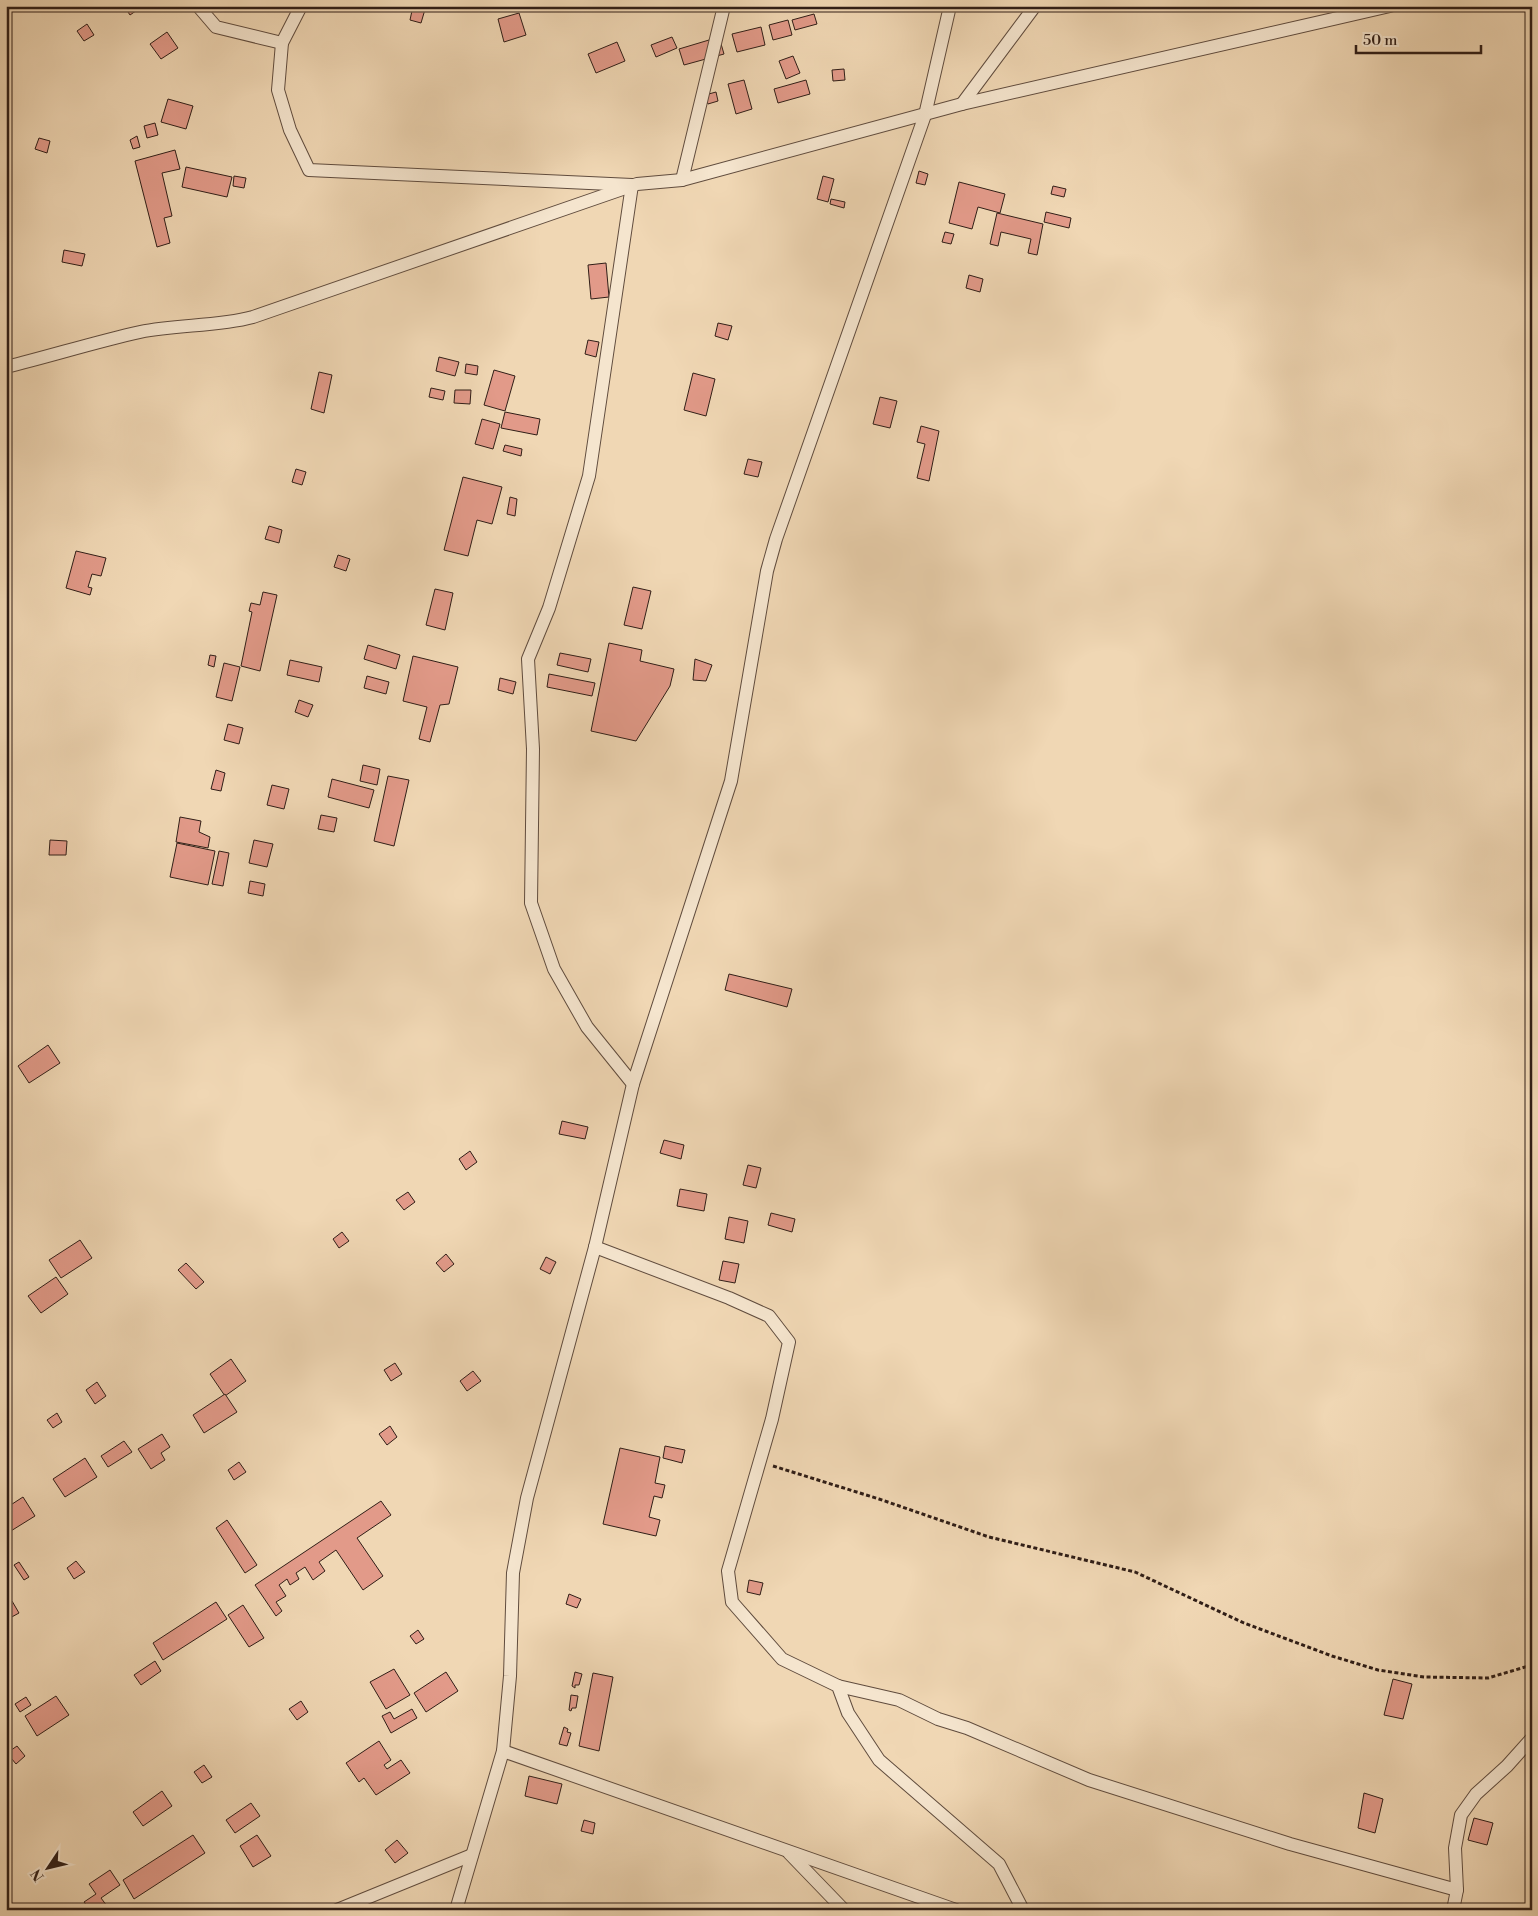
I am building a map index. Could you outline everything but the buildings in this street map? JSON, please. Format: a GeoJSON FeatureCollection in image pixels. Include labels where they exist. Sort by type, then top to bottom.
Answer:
{"type":"FeatureCollection","features":[{"type":"Feature","properties":{"kind":"street"},"geometry":{"type":"LineString","coordinates":[[198,6],[216,27],[282,43]]}},
{"type":"Feature","properties":{"kind":"street"},"geometry":{"type":"LineString","coordinates":[[301,6],[282,43],[278,90],[290,130],[309,170],[632,185],[682,180],[962,104],[1390,6]]}},
{"type":"Feature","properties":{"kind":"street"},"geometry":{"type":"LineString","coordinates":[[682,180],[724,6]]}},
{"type":"Feature","properties":{"kind":"street"},"geometry":{"type":"LineString","coordinates":[[456,1910],[503,1751],[510,1676],[513,1573],[527,1498],[595,1247],[633,1084],[731,782],[767,571],[776,539],[925,115],[950,6]]}},
{"type":"Feature","properties":{"kind":"street"},"geometry":{"type":"LineString","coordinates":[[962,104],[1036,6]]}},
{"type":"Feature","properties":{"kind":"street"},"geometry":{"type":"LineString","coordinates":[[6,367],[140,332],[187,325],[234,322],[254,317],[632,185]]}},
{"type":"Feature","properties":{"kind":"street"},"geometry":{"type":"LineString","coordinates":[[632,185],[589,476],[549,608],[528,658],[534,749],[531,903],[554,968],[587,1027],[633,1084]]}},
{"type":"Feature","properties":{"kind":"street"},"geometry":{"type":"LineString","coordinates":[[595,1247],[729,1298],[770,1316],[789,1342],[760,1462],[728,1571],[732,1602],[782,1659],[838,1686],[899,1700],[938,1719],[967,1728],[1089,1780],[1290,1844],[1457,1890]]}},
{"type":"Feature","properties":{"kind":"street"},"geometry":{"type":"LineString","coordinates":[[838,1686],[848,1713],[879,1760],[999,1864],[1023,1910]]}},
{"type":"Feature","properties":{"kind":"street"},"geometry":{"type":"LineString","coordinates":[[1453,1910],[1457,1890],[1455,1848],[1461,1815],[1476,1794],[1507,1766],[1532,1738]]}},
{"type":"Feature","properties":{"kind":"street"},"geometry":{"type":"LineString","coordinates":[[503,1751],[956,1910]]}},
{"type":"Feature","properties":{"kind":"street"},"geometry":{"type":"LineString","coordinates":[[788,1851],[844,1910]]}},
{"type":"Feature","properties":{"kind":"street"},"geometry":{"type":"LineString","coordinates":[[337,1910],[472,1855]]}},
{"type":"Feature","properties":{"kind":"path"},"geometry":{"type":"LineString","coordinates":[[760,1462],[879,1499],[989,1537],[1135,1572],[1244,1623],[1332,1656],[1378,1670],[1424,1677],[1488,1678],[1532,1665]]}}]}
